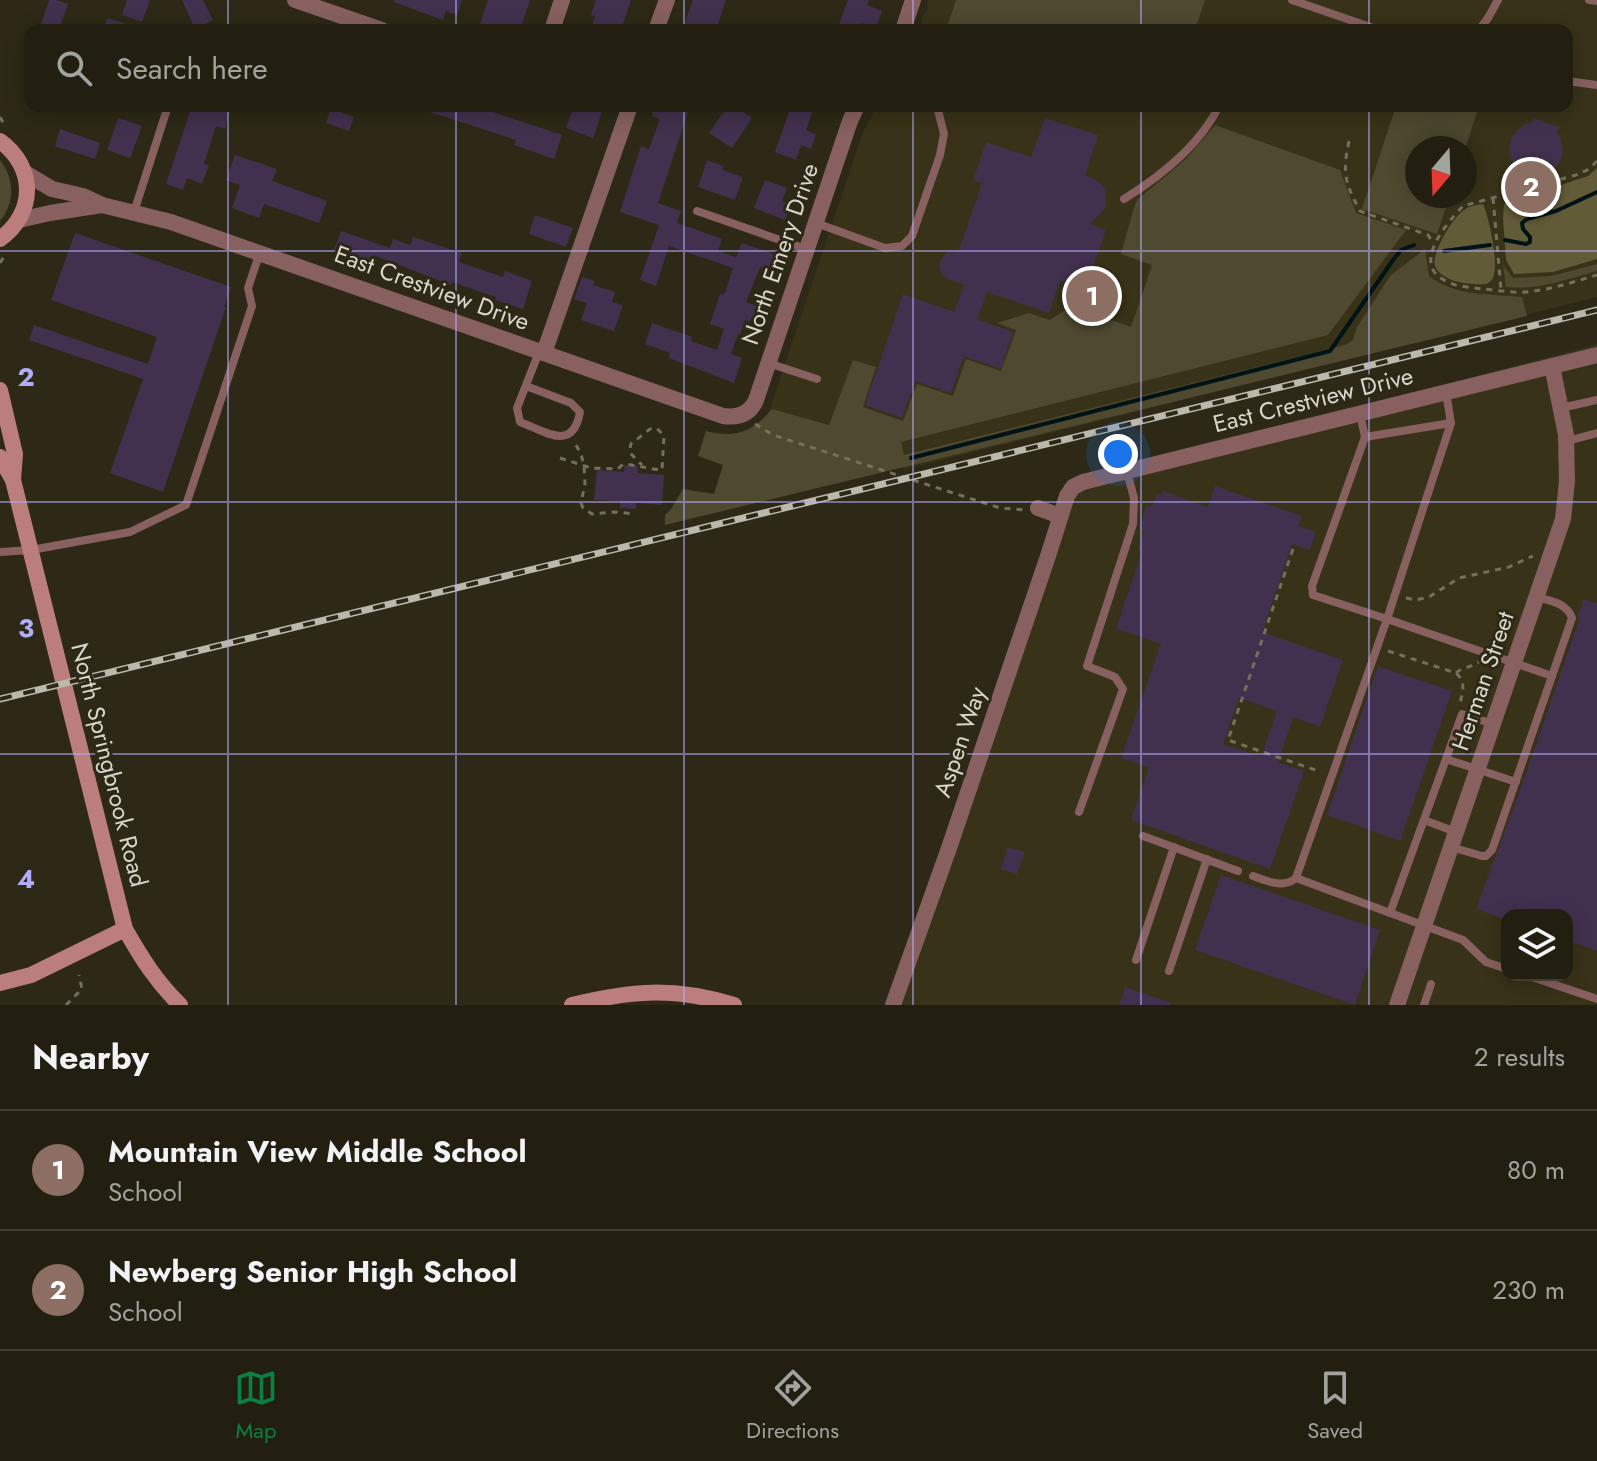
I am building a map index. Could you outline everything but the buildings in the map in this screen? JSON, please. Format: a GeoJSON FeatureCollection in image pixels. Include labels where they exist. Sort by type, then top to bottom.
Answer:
{"type":"FeatureCollection","features":[{"type":"Feature","properties":{"kind":"main road"},"geometry":{"type":"LineString","coordinates":[[4,136],[25,173],[27,198],[19,220],[5,243]]}},
{"type":"Feature","properties":{"kind":"main road","name":"North Springbrook Road"},"geometry":{"type":"LineString","coordinates":[[0,390],[15,454],[13,480]]}},
{"type":"Feature","properties":{"kind":"main road","name":"North Springbrook Road"},"geometry":{"type":"LineString","coordinates":[[0,457],[13,480],[125,929],[159,984],[180,1005]]}},
{"type":"Feature","properties":{"kind":"main road"},"geometry":{"type":"LineString","coordinates":[[0,983],[31,975],[125,929]]}},
{"type":"Feature","properties":{"kind":"main road"},"geometry":{"type":"LineString","coordinates":[[572,1005],[644,992],[682,992],[734,1005]]}},
{"type":"Feature","properties":{"kind":"street"},"geometry":{"type":"LineString","coordinates":[[295,0],[365,24]]}},
{"type":"Feature","properties":{"kind":"street"},"geometry":{"type":"LineString","coordinates":[[554,24],[562,0]]}},
{"type":"Feature","properties":{"kind":"street"},"geometry":{"type":"LineString","coordinates":[[658,24],[667,0]]}},
{"type":"Feature","properties":{"kind":"street"},"geometry":{"type":"LineString","coordinates":[[905,24],[913,0]]}},
{"type":"Feature","properties":{"kind":"street"},"geometry":{"type":"LineString","coordinates":[[542,352],[628,112]]}},
{"type":"Feature","properties":{"kind":"street","name":"North Emery Drive"},"geometry":{"type":"LineString","coordinates":[[750,419],[854,112]]}},
{"type":"Feature","properties":{"kind":"street","name":"East Crestview Drive"},"geometry":{"type":"LineString","coordinates":[[25,173],[52,189],[171,222],[723,416],[750,419]]}},
{"type":"Feature","properties":{"kind":"street","name":"East Crestview Drive"},"geometry":{"type":"LineString","coordinates":[[19,220],[102,205]]}},
{"type":"Feature","properties":{"kind":"street","name":"East Crestview Drive"},"geometry":{"type":"LineString","coordinates":[[1060,516],[1073,487],[1083,482],[1597,355]]}},
{"type":"Feature","properties":{"kind":"street","name":"Herman Street"},"geometry":{"type":"LineString","coordinates":[[1397,1005],[1563,519],[1567,481],[1566,441],[1552,366]]}},
{"type":"Feature","properties":{"kind":"street"},"geometry":{"type":"LineString","coordinates":[[1038,508],[1060,516]]}},
{"type":"Feature","properties":{"kind":"street","name":"Aspen Way"},"geometry":{"type":"LineString","coordinates":[[893,1005],[974,776],[1060,516]]}},
{"type":"Feature","properties":{"kind":"lane"},"geometry":{"type":"LineString","coordinates":[[1484,24],[1498,0]]}},
{"type":"Feature","properties":{"kind":"lane"},"geometry":{"type":"LineString","coordinates":[[1589,0],[1597,1]]}},
{"type":"Feature","properties":{"kind":"lane"},"geometry":{"type":"LineString","coordinates":[[1297,1],[1362,24]]}},
{"type":"Feature","properties":{"kind":"lane"},"geometry":{"type":"LineString","coordinates":[[1573,82],[1597,85]]}},
{"type":"Feature","properties":{"kind":"lane"},"geometry":{"type":"LineString","coordinates":[[134,212],[166,112]]}},
{"type":"Feature","properties":{"kind":"lane"},"geometry":{"type":"LineString","coordinates":[[816,223],[885,248],[902,246],[912,236],[940,155],[944,134],[938,112]]}},
{"type":"Feature","properties":{"kind":"lane"},"geometry":{"type":"LineString","coordinates":[[1124,199],[1183,153],[1210,124],[1216,112]]}},
{"type":"Feature","properties":{"kind":"lane"},"geometry":{"type":"LineString","coordinates":[[697,211],[807,249]]}},
{"type":"Feature","properties":{"kind":"lane"},"geometry":{"type":"LineString","coordinates":[[0,552],[31,550],[130,532],[186,505],[252,306],[248,288],[260,252]]}},
{"type":"Feature","properties":{"kind":"lane"},"geometry":{"type":"LineString","coordinates":[[526,386],[571,403],[580,412],[578,426],[571,434],[559,437],[520,422],[517,408],[526,386],[542,352]]}},
{"type":"Feature","properties":{"kind":"lane"},"geometry":{"type":"LineString","coordinates":[[768,363],[817,379]]}},
{"type":"Feature","properties":{"kind":"lane"},"geometry":{"type":"LineString","coordinates":[[1253,876],[1274,883],[1290,883],[1296,878],[1395,596],[1451,423],[1446,392]]}},
{"type":"Feature","properties":{"kind":"lane"},"geometry":{"type":"LineString","coordinates":[[1561,408],[1597,400]]}},
{"type":"Feature","properties":{"kind":"lane"},"geometry":{"type":"LineString","coordinates":[[1360,414],[1365,437],[1312,586],[1313,595],[1552,676]]}},
{"type":"Feature","properties":{"kind":"lane"},"geometry":{"type":"LineString","coordinates":[[1365,437],[1451,423]]}},
{"type":"Feature","properties":{"kind":"lane"},"geometry":{"type":"LineString","coordinates":[[1566,441],[1597,433]]}},
{"type":"Feature","properties":{"kind":"lane"},"geometry":{"type":"LineString","coordinates":[[1079,812],[1123,689],[1115,677],[1087,666],[1133,524],[1134,498],[1126,471]]}},
{"type":"Feature","properties":{"kind":"lane"},"geometry":{"type":"LineString","coordinates":[[1424,820],[1482,856],[1492,850],[1572,618],[1569,609],[1563,605],[1537,597]]}},
{"type":"Feature","properties":{"kind":"lane"},"geometry":{"type":"LineString","coordinates":[[1390,913],[1462,714],[1493,724]]}},
{"type":"Feature","properties":{"kind":"lane"},"geometry":{"type":"LineString","coordinates":[[1446,759],[1516,782]]}},
{"type":"Feature","properties":{"kind":"lane"},"geometry":{"type":"LineString","coordinates":[[1143,836],[1238,871]]}},
{"type":"Feature","properties":{"kind":"lane"},"geometry":{"type":"LineString","coordinates":[[1136,960],[1174,847]]}},
{"type":"Feature","properties":{"kind":"lane"},"geometry":{"type":"LineString","coordinates":[[1169,971],[1207,859]]}},
{"type":"Feature","properties":{"kind":"lane"},"geometry":{"type":"LineString","coordinates":[[1296,878],[1463,940],[1486,962],[1501,967]]}},
{"type":"Feature","properties":{"kind":"lane"},"geometry":{"type":"LineString","coordinates":[[1544,981],[1597,999]]}},
{"type":"Feature","properties":{"kind":"lane"},"geometry":{"type":"LineString","coordinates":[[1424,1005],[1431,984]]}},
{"type":"Feature","properties":{"kind":"path"},"geometry":{"type":"LineString","coordinates":[[0,117],[4,136]]}},
{"type":"Feature","properties":{"kind":"path"},"geometry":{"type":"LineString","coordinates":[[1349,141],[1344,166],[1350,192],[1360,211],[1428,235],[1434,244]]}},
{"type":"Feature","properties":{"kind":"path"},"geometry":{"type":"LineString","coordinates":[[1597,161],[1576,175],[1463,206],[1434,244],[1430,257],[1432,269],[1447,282],[1501,291],[1521,293],[1549,289],[1597,275]]}},
{"type":"Feature","properties":{"kind":"path"},"geometry":{"type":"LineString","coordinates":[[1493,198],[1501,291]]}},
{"type":"Feature","properties":{"kind":"path"},"geometry":{"type":"LineString","coordinates":[[0,263],[5,243]]}},
{"type":"Feature","properties":{"kind":"path"},"geometry":{"type":"LineString","coordinates":[[750,419],[773,435],[1000,508],[1038,508]]}},
{"type":"Feature","properties":{"kind":"path"},"geometry":{"type":"LineString","coordinates":[[560,458],[591,468],[618,469],[623,464],[662,470],[664,436],[658,429],[646,430],[631,443],[630,453],[642,465]]}},
{"type":"Feature","properties":{"kind":"path"},"geometry":{"type":"LineString","coordinates":[[576,445],[584,466],[585,484],[581,503],[588,512],[634,514]]}},
{"type":"Feature","properties":{"kind":"path"},"geometry":{"type":"LineString","coordinates":[[1395,596],[1415,600],[1429,597],[1459,578],[1509,567],[1553,547]]}},
{"type":"Feature","properties":{"kind":"path"},"geometry":{"type":"LineString","coordinates":[[1293,549],[1228,740],[1332,776]]}},
{"type":"Feature","properties":{"kind":"path"},"geometry":{"type":"LineString","coordinates":[[1377,647],[1456,673],[1464,688],[1460,705],[1462,714]]}},
{"type":"Feature","properties":{"kind":"path"},"geometry":{"type":"LineString","coordinates":[[1456,673],[1476,665],[1489,654]]}},
{"type":"Feature","properties":{"kind":"path"},"geometry":{"type":"LineString","coordinates":[[66,1005],[82,989],[79,975]]}},
{"type":"Feature","properties":{"kind":"shaded area"},"geometry":{"type":"Polygon","coordinates":[[[929,0],[1597,0],[1597,297],[906,469],[766,420],[863,132],[874,112],[1573,112],[1573,24],[921,24],[928,10],[929,0]]]}},
{"type":"Feature","properties":{"kind":"shaded area"},"geometry":{"type":"Polygon","coordinates":[[[956,0],[1205,0],[1197,24],[948,24],[956,0]]]}},
{"type":"Feature","properties":{"kind":"shaded area"},"geometry":{"type":"Polygon","coordinates":[[[1394,112],[1477,112],[1469,136],[1405,136],[1405,208],[1446,208],[1437,234],[1362,209],[1394,112]]]}},
{"type":"Feature","properties":{"kind":"shaded area"},"geometry":{"type":"Polygon","coordinates":[[[1215,125],[1340,170],[1356,213],[1406,230],[1328,335],[901,442],[904,455],[1345,345],[1353,340],[1357,327],[1390,276],[1425,249],[1429,276],[1439,283],[1461,291],[1522,297],[1527,316],[665,525],[665,515],[683,489],[714,494],[723,465],[698,456],[706,431],[726,434],[743,431],[758,423],[772,409],[829,425],[853,360],[876,367],[863,407],[903,421],[917,384],[953,396],[966,359],[1001,371],[1016,330],[997,323],[1029,313],[1050,320],[1085,297],[1099,301],[1095,314],[1131,327],[1152,265],[1121,254],[1135,204],[1186,159],[1215,125]]]}},
{"type":"Feature","properties":{"kind":"shaded area"},"geometry":{"type":"Polygon","coordinates":[[[0,160],[11,183],[11,199],[0,221],[0,160]]]}},
{"type":"Feature","properties":{"kind":"shaded area"},"geometry":{"type":"Polygon","coordinates":[[[1597,168],[1597,259],[1553,272],[1514,274],[1506,260],[1504,204],[1588,176],[1597,168]]]}},
{"type":"Feature","properties":{"kind":"shaded area"},"geometry":{"type":"Polygon","coordinates":[[[1483,204],[1494,249],[1493,278],[1487,284],[1451,279],[1435,266],[1436,253],[1449,227],[1460,214],[1483,204]]]}},
{"type":"Feature","properties":{"kind":"shaded area"},"geometry":{"type":"Polygon","coordinates":[[[1597,264],[1597,271],[1552,284],[1518,288],[1506,287],[1503,265],[1513,278],[1551,276],[1597,264]]]}},
{"type":"Feature","properties":{"kind":"shaded area"},"geometry":{"type":"Polygon","coordinates":[[[1597,344],[1597,1005],[893,1005],[1060,516],[1083,482],[1597,344]]]}},
{"type":"Feature","properties":{"kind":"waterway"},"geometry":{"type":"LineString","coordinates":[[1505,240],[1530,242],[1522,223],[1527,219],[1556,211],[1597,192]]}},
{"type":"Feature","properties":{"kind":"waterway"},"geometry":{"type":"LineString","coordinates":[[911,458],[1330,351],[1393,260],[1401,250],[1414,245]]}},
{"type":"Feature","properties":{"kind":"waterway"},"geometry":{"type":"LineString","coordinates":[[1444,251],[1490,245]]}},
{"type":"Feature","properties":{"kind":"railway"},"geometry":{"type":"LineString","coordinates":[[0,699],[1597,310]]}},
{"type":"Feature","properties":{"kind":"place","name":"Newberg Senior High School"},"geometry":{"type":"Point","coordinates":[1531,187]}},
{"type":"Feature","properties":{"kind":"place","name":"Mountain View Middle School"},"geometry":{"type":"Point","coordinates":[1092,296]}}]}
